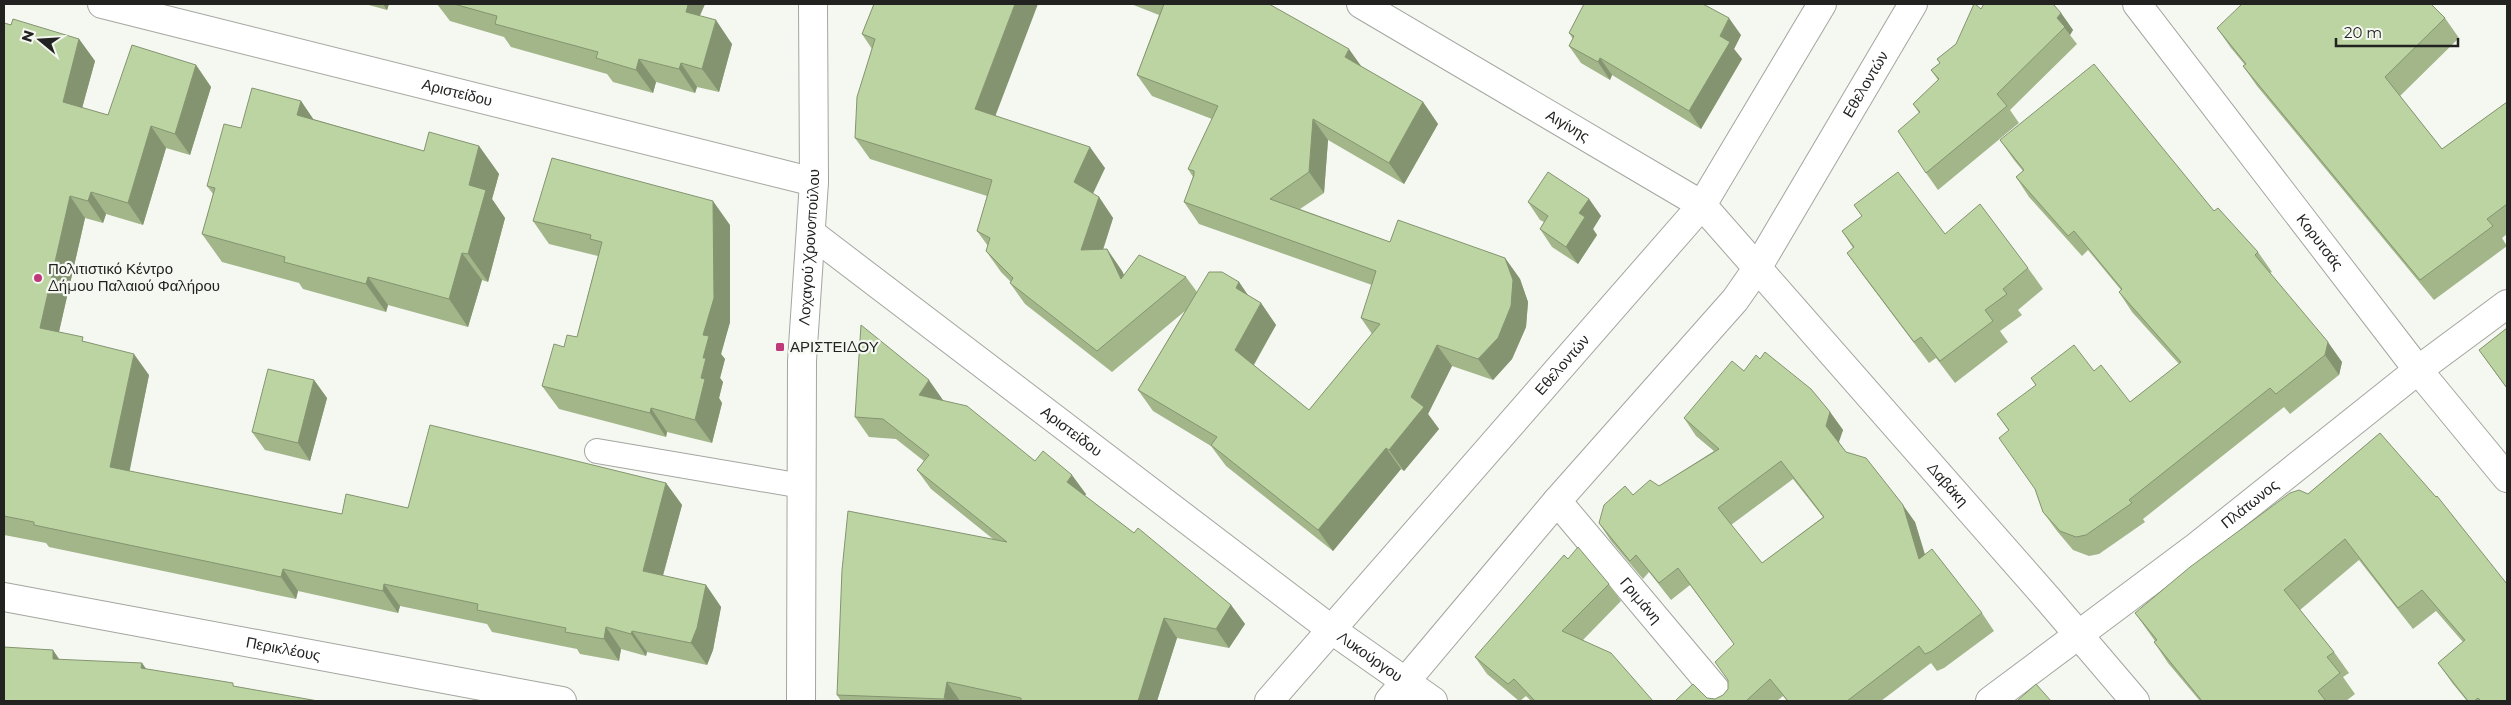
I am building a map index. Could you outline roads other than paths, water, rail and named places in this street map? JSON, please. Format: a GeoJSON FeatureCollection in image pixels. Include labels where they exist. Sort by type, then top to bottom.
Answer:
{"type":"FeatureCollection","features":[{"type":"Feature","properties":{"kind":"street","name":"Αριστείδου"},"geometry":{"type":"LineString","coordinates":[[102,4],[814,182]]}},
{"type":"Feature","properties":{"kind":"street","name":"Λοχαγού Χρονοπούλου"},"geometry":{"type":"LineString","coordinates":[[801,701],[802,361],[814,182],[813,4]]}},
{"type":"Feature","properties":{"kind":"street","name":"Αιγίνης"},"geometry":{"type":"LineString","coordinates":[[1361,4],[1702,205],[1756,270]]}},
{"type":"Feature","properties":{"kind":"street","name":"Εθελοντών"},"geometry":{"type":"LineString","coordinates":[[1269,701],[1702,205],[1822,4]]}},
{"type":"Feature","properties":{"kind":"street","name":"Εθελοντών"},"geometry":{"type":"LineString","coordinates":[[1398,691],[1557,500],[1735,300],[1756,270],[1913,4]]}},
{"type":"Feature","properties":{"kind":"street","name":"Κορυτσάς"},"geometry":{"type":"LineString","coordinates":[[2137,4],[2418,370],[2507,478]]}},
{"type":"Feature","properties":{"kind":"street","name":"Αριστείδου"},"geometry":{"type":"LineString","coordinates":[[812,234],[1332,630]]}},
{"type":"Feature","properties":{"kind":"street","name":"Δαβάκη"},"geometry":{"type":"LineString","coordinates":[[1756,270],[2134,701]]}},
{"type":"Feature","properties":{"kind":"street","name":"Πλάτωνος"},"geometry":{"type":"LineString","coordinates":[[1990,701],[2196,547],[2418,370],[2507,304]]}},
{"type":"Feature","properties":{"kind":"street","name":"Γριμάνη"},"geometry":{"type":"LineString","coordinates":[[1557,500],[1725,701]]}},
{"type":"Feature","properties":{"kind":"street","name":"Περικλέους"},"geometry":{"type":"LineString","coordinates":[[4,597],[562,701]]}},
{"type":"Feature","properties":{"kind":"street","name":"Λυκούργου"},"geometry":{"type":"LineString","coordinates":[[1332,630],[1398,691],[1433,701]]}},
{"type":"Feature","properties":{"kind":"lane"},"geometry":{"type":"LineString","coordinates":[[597,451],[802,486]]}},
{"type":"Feature","properties":{"kind":"place","name":"Πολιτιστικό Κέντρο Δήμου Παλαιού Φαλήρου"},"geometry":{"type":"Point","coordinates":[38,278]}},
{"type":"Feature","properties":{"kind":"place","name":"ΑΡΙΣΤΕΙΔΟΥ"},"geometry":{"type":"Point","coordinates":[780,347]}}]}
